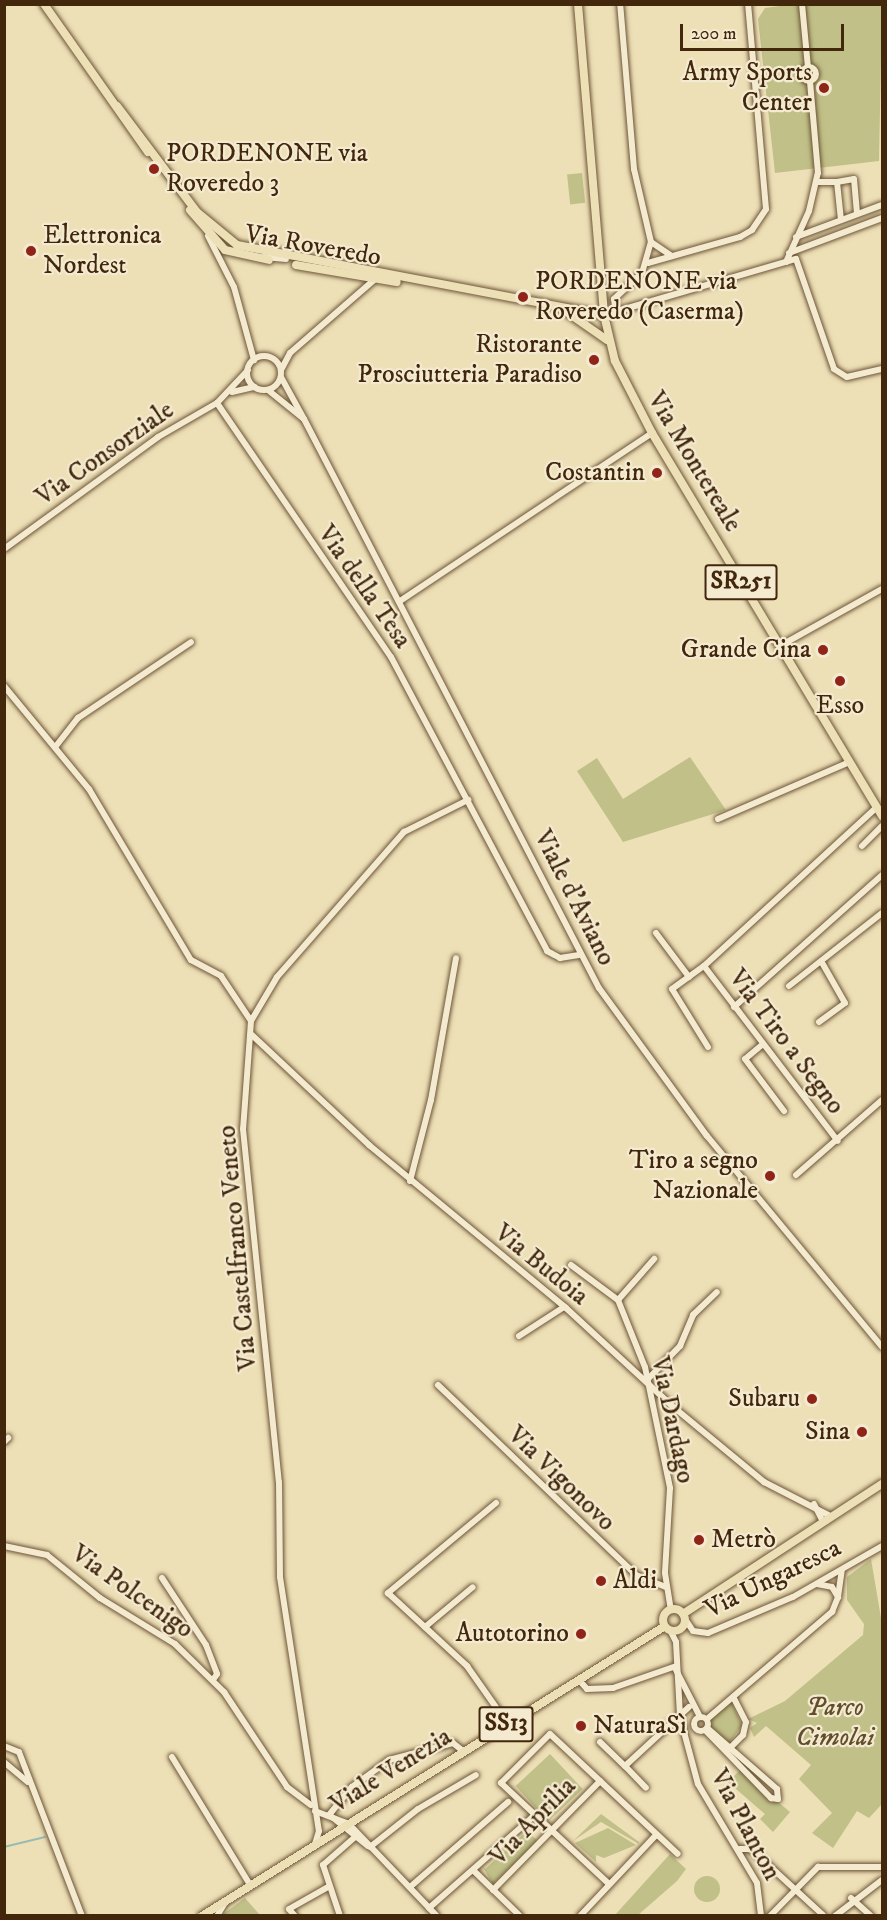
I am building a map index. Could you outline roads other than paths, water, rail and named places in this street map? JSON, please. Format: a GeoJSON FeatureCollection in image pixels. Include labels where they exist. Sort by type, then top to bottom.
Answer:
{"type":"FeatureCollection","features":[{"type":"Feature","properties":{"kind":"main road","name":"Via Roveredo"},"geometry":{"type":"LineString","coordinates":[[44,4],[208,236],[231,252],[361,277],[431,285]]}},
{"type":"Feature","properties":{"kind":"main road","name":"SR251"},"geometry":{"type":"LineString","coordinates":[[578,4],[604,315]]}},
{"type":"Feature","properties":{"kind":"main road","name":"Via Roveredo"},"geometry":{"type":"LineString","coordinates":[[117,106],[216,232],[237,245],[286,258],[560,307],[586,309],[604,315]]}},
{"type":"Feature","properties":{"kind":"main road"},"geometry":{"type":"LineString","coordinates":[[586,309],[598,302],[602,291]]}},
{"type":"Feature","properties":{"kind":"main road","name":"Via Roveredo"},"geometry":{"type":"LineString","coordinates":[[560,307],[586,323],[609,343]]}},
{"type":"Feature","properties":{"kind":"main road"},"geometry":{"type":"LineString","coordinates":[[586,323],[604,315]]}},
{"type":"Feature","properties":{"kind":"main road","name":"Via Montereale"},"geometry":{"type":"LineString","coordinates":[[604,315],[609,343],[652,433],[882,816]]}},
{"type":"Feature","properties":{"kind":"main road","name":"Viale Venezia"},"geometry":{"type":"LineString","coordinates":[[202,1916],[579,1680],[667,1628],[680,1630],[684,1617],[882,1484]]}},
{"type":"Feature","properties":{"kind":"main road"},"geometry":{"type":"LineString","coordinates":[[667,1628],[671,1610],[684,1617]]}},
{"type":"Feature","properties":{"kind":"street"},"geometry":{"type":"LineString","coordinates":[[616,312],[614,299],[633,286],[648,263],[651,242],[634,169],[620,4]]}},
{"type":"Feature","properties":{"kind":"street"},"geometry":{"type":"LineString","coordinates":[[648,263],[740,237],[752,230],[766,209],[748,4]]}},
{"type":"Feature","properties":{"kind":"street"},"geometry":{"type":"LineString","coordinates":[[786,262],[817,182],[810,81],[802,75],[808,68],[802,4]]}},
{"type":"Feature","properties":{"kind":"street"},"geometry":{"type":"LineString","coordinates":[[817,182],[854,180],[857,212]]}},
{"type":"Feature","properties":{"kind":"street"},"geometry":{"type":"LineString","coordinates":[[837,182],[841,220]]}},
{"type":"Feature","properties":{"kind":"street"},"geometry":{"type":"LineString","coordinates":[[796,237],[857,212],[882,205]]}},
{"type":"Feature","properties":{"kind":"street"},"geometry":{"type":"LineString","coordinates":[[789,253],[882,218]]}},
{"type":"Feature","properties":{"kind":"street"},"geometry":{"type":"LineString","coordinates":[[208,236],[234,287]]}},
{"type":"Feature","properties":{"kind":"street"},"geometry":{"type":"LineString","coordinates":[[651,242],[673,256]]}},
{"type":"Feature","properties":{"kind":"street"},"geometry":{"type":"LineString","coordinates":[[255,387],[248,370],[254,360],[227,261],[231,252],[286,258]]}},
{"type":"Feature","properties":{"kind":"street"},"geometry":{"type":"LineString","coordinates":[[604,315],[796,259],[834,369],[847,377],[882,369]]}},
{"type":"Feature","properties":{"kind":"street"},"geometry":{"type":"LineString","coordinates":[[334,266],[361,277],[358,293]]}},
{"type":"Feature","properties":{"kind":"street"},"geometry":{"type":"LineString","coordinates":[[267,390],[281,373],[290,353],[375,279]]}},
{"type":"Feature","properties":{"kind":"street"},"geometry":{"type":"LineString","coordinates":[[254,360],[270,358],[281,373]]}},
{"type":"Feature","properties":{"kind":"street","name":"Via Consorziale"},"geometry":{"type":"LineString","coordinates":[[4,549],[158,437],[217,403],[248,370]]}},
{"type":"Feature","properties":{"kind":"street","name":"Viale d'Aviano"},"geometry":{"type":"LineString","coordinates":[[281,373],[400,601],[579,955],[707,1136],[880,1338],[882,1347]]}},
{"type":"Feature","properties":{"kind":"street","name":"Viale d'Aviano"},"geometry":{"type":"LineString","coordinates":[[255,387],[267,390],[304,419]]}},
{"type":"Feature","properties":{"kind":"street","name":"Via Consorziale"},"geometry":{"type":"LineString","coordinates":[[228,393],[255,387]]}},
{"type":"Feature","properties":{"kind":"street","name":"Via della Tesa"},"geometry":{"type":"LineString","coordinates":[[217,403],[391,657],[547,951],[560,958],[579,955]]}},
{"type":"Feature","properties":{"kind":"street"},"geometry":{"type":"LineString","coordinates":[[400,601],[652,433]]}},
{"type":"Feature","properties":{"kind":"street"},"geometry":{"type":"LineString","coordinates":[[780,646],[882,589]]}},
{"type":"Feature","properties":{"kind":"street"},"geometry":{"type":"LineString","coordinates":[[56,746],[78,718],[191,642]]}},
{"type":"Feature","properties":{"kind":"street","name":"Via Castelfranco Veneto"},"geometry":{"type":"LineString","coordinates":[[4,686],[56,746],[89,789],[191,960],[221,976],[251,1021],[252,1035],[243,1129],[279,1482],[280,1577],[313,1808],[319,1831],[315,1844]]}},
{"type":"Feature","properties":{"kind":"street"},"geometry":{"type":"LineString","coordinates":[[718,819],[850,762]]}},
{"type":"Feature","properties":{"kind":"street"},"geometry":{"type":"LineString","coordinates":[[251,1021],[277,977],[404,832],[468,800]]}},
{"type":"Feature","properties":{"kind":"street"},"geometry":{"type":"LineString","coordinates":[[704,966],[877,807]]}},
{"type":"Feature","properties":{"kind":"street"},"geometry":{"type":"LineString","coordinates":[[861,846],[882,826]]}},
{"type":"Feature","properties":{"kind":"street"},"geometry":{"type":"LineString","coordinates":[[734,1007],[882,874]]}},
{"type":"Feature","properties":{"kind":"street"},"geometry":{"type":"LineString","coordinates":[[789,986],[882,913]]}},
{"type":"Feature","properties":{"kind":"street"},"geometry":{"type":"LineString","coordinates":[[656,933],[689,976]]}},
{"type":"Feature","properties":{"kind":"street"},"geometry":{"type":"LineString","coordinates":[[410,1181],[431,1100],[456,958]]}},
{"type":"Feature","properties":{"kind":"street"},"geometry":{"type":"LineString","coordinates":[[819,1022],[845,1003],[821,961]]}},
{"type":"Feature","properties":{"kind":"street","name":"Via Tiro a Segno"},"geometry":{"type":"LineString","coordinates":[[708,1047],[672,989],[704,966],[838,1141]]}},
{"type":"Feature","properties":{"kind":"street","name":"Via Budoia"},"geometry":{"type":"LineString","coordinates":[[252,1035],[410,1181],[564,1307],[764,1482],[813,1504],[832,1517]]}},
{"type":"Feature","properties":{"kind":"street"},"geometry":{"type":"LineString","coordinates":[[763,1044],[745,1059],[784,1111]]}},
{"type":"Feature","properties":{"kind":"street","name":"Via Tiro a Segno"},"geometry":{"type":"LineString","coordinates":[[796,1175],[838,1141],[882,1100]]}},
{"type":"Feature","properties":{"kind":"street"},"geometry":{"type":"LineString","coordinates":[[571,1265],[618,1300],[654,1259]]}},
{"type":"Feature","properties":{"kind":"street"},"geometry":{"type":"LineString","coordinates":[[646,1381],[680,1346],[693,1315],[717,1292]]}},
{"type":"Feature","properties":{"kind":"street","name":"Via Dardago"},"geometry":{"type":"LineString","coordinates":[[618,1300],[646,1381],[670,1488],[666,1587],[671,1610]]}},
{"type":"Feature","properties":{"kind":"street"},"geometry":{"type":"LineString","coordinates":[[519,1336],[564,1307]]}},
{"type":"Feature","properties":{"kind":"street","name":"Via Vigonovo"},"geometry":{"type":"LineString","coordinates":[[438,1385],[628,1568],[666,1587]]}},
{"type":"Feature","properties":{"kind":"street"},"geometry":{"type":"LineString","coordinates":[[496,1503],[388,1593],[467,1666],[507,1724]]}},
{"type":"Feature","properties":{"kind":"street"},"geometry":{"type":"LineString","coordinates":[[813,1504],[823,1522]]}},
{"type":"Feature","properties":{"kind":"street","name":"Via Polcenigo"},"geometry":{"type":"LineString","coordinates":[[4,1546],[47,1555],[100,1598],[160,1631],[213,1680],[287,1787],[313,1808]]}},
{"type":"Feature","properties":{"kind":"street","name":"Via Ungaresca"},"geometry":{"type":"LineString","coordinates":[[684,1617],[702,1635],[816,1584],[882,1546]]}},
{"type":"Feature","properties":{"kind":"street"},"geometry":{"type":"LineString","coordinates":[[579,1680],[587,1689],[613,1688],[676,1668],[701,1718],[706,1729],[771,1798],[777,1799],[777,1789],[706,1729],[695,1727],[701,1718],[733,1697],[832,1612],[838,1597],[842,1570]]}},
{"type":"Feature","properties":{"kind":"street"},"geometry":{"type":"LineString","coordinates":[[832,1575],[841,1582]]}},
{"type":"Feature","properties":{"kind":"street"},"geometry":{"type":"LineString","coordinates":[[832,1575],[832,1587],[838,1597]]}},
{"type":"Feature","properties":{"kind":"street"},"geometry":{"type":"LineString","coordinates":[[162,1578],[206,1645],[217,1674],[213,1680]]}},
{"type":"Feature","properties":{"kind":"street"},"geometry":{"type":"LineString","coordinates":[[816,1584],[832,1587]]}},
{"type":"Feature","properties":{"kind":"street"},"geometry":{"type":"LineString","coordinates":[[425,1628],[473,1587]]}},
{"type":"Feature","properties":{"kind":"street","name":"Via Planton"},"geometry":{"type":"LineString","coordinates":[[667,1628],[676,1668],[680,1717],[698,1784],[739,1849],[760,1891],[760,1916]]}},
{"type":"Feature","properties":{"kind":"street"},"geometry":{"type":"LineString","coordinates":[[677,1693],[701,1718]]}},
{"type":"Feature","properties":{"kind":"street"},"geometry":{"type":"LineString","coordinates":[[729,1749],[743,1735],[746,1722],[733,1697]]}},
{"type":"Feature","properties":{"kind":"street"},"geometry":{"type":"LineString","coordinates":[[625,1766],[689,1707]]}},
{"type":"Feature","properties":{"kind":"street"},"geometry":{"type":"LineString","coordinates":[[609,1884],[501,1784],[550,1734],[678,1854]]}},
{"type":"Feature","properties":{"kind":"street"},"geometry":{"type":"LineString","coordinates":[[600,1742],[646,1788]]}},
{"type":"Feature","properties":{"kind":"street"},"geometry":{"type":"LineString","coordinates":[[329,1815],[352,1787],[389,1760],[453,1743],[463,1751]]}},
{"type":"Feature","properties":{"kind":"street"},"geometry":{"type":"LineString","coordinates":[[4,1746],[19,1752],[82,1916]]}},
{"type":"Feature","properties":{"kind":"street"},"geometry":{"type":"LineString","coordinates":[[172,1757],[250,1885]]}},
{"type":"Feature","properties":{"kind":"street"},"geometry":{"type":"LineString","coordinates":[[4,1762],[30,1785]]}},
{"type":"Feature","properties":{"kind":"street"},"geometry":{"type":"LineString","coordinates":[[370,1848],[418,1809],[476,1775]]}},
{"type":"Feature","properties":{"kind":"street","name":"Via Aprilia"},"geometry":{"type":"LineString","coordinates":[[493,1890],[600,1781]]}},
{"type":"Feature","properties":{"kind":"street"},"geometry":{"type":"LineString","coordinates":[[410,1887],[508,1802]]}},
{"type":"Feature","properties":{"kind":"street"},"geometry":{"type":"LineString","coordinates":[[313,1808],[345,1826],[410,1887],[433,1913],[473,1870],[535,1815]]}},
{"type":"Feature","properties":{"kind":"street"},"geometry":{"type":"LineString","coordinates":[[345,1826],[354,1838],[370,1848]]}},
{"type":"Feature","properties":{"kind":"street"},"geometry":{"type":"LineString","coordinates":[[580,1916],[657,1834]]}},
{"type":"Feature","properties":{"kind":"street"},"geometry":{"type":"LineString","coordinates":[[340,1916],[328,1887],[324,1860],[354,1838]]}},
{"type":"Feature","properties":{"kind":"street"},"geometry":{"type":"LineString","coordinates":[[739,1849],[751,1849],[824,1916]]}},
{"type":"Feature","properties":{"kind":"street"},"geometry":{"type":"LineString","coordinates":[[770,1916],[827,1863],[882,1867]]}},
{"type":"Feature","properties":{"kind":"street"},"geometry":{"type":"LineString","coordinates":[[473,1870],[520,1916]]}},
{"type":"Feature","properties":{"kind":"street"},"geometry":{"type":"LineString","coordinates":[[835,1916],[851,1898],[882,1880]]}},
{"type":"Feature","properties":{"kind":"street"},"geometry":{"type":"LineString","coordinates":[[296,1916],[289,1909],[328,1887]]}},
{"type":"Feature","properties":{"kind":"street"},"geometry":{"type":"LineString","coordinates":[[851,1898],[871,1916]]}},
{"type":"Feature","properties":{"kind":"street"},"geometry":{"type":"LineString","coordinates":[[217,1916],[226,1900]]}},
{"type":"Feature","properties":{"kind":"waterway"},"geometry":{"type":"LineString","coordinates":[[4,1847],[45,1837]]}},
{"type":"Feature","properties":{"kind":"place","name":"Army Sports Center"},"geometry":{"type":"Point","coordinates":[824,88]}},
{"type":"Feature","properties":{"kind":"place","name":"PORDENONE via Roveredo 3"},"geometry":{"type":"Point","coordinates":[154,169]}},
{"type":"Feature","properties":{"kind":"place","name":"Elettronica Nordest"},"geometry":{"type":"Point","coordinates":[31,251]}},
{"type":"Feature","properties":{"kind":"place","name":"PORDENONE via Roveredo (Caserma)"},"geometry":{"type":"Point","coordinates":[523,297]}},
{"type":"Feature","properties":{"kind":"place","name":"Ristorante Prosciutteria Paradiso"},"geometry":{"type":"Point","coordinates":[594,360]}},
{"type":"Feature","properties":{"kind":"place","name":"Costantin"},"geometry":{"type":"Point","coordinates":[657,473]}},
{"type":"Feature","properties":{"kind":"place","name":"Grande Cina"},"geometry":{"type":"Point","coordinates":[823,650]}},
{"type":"Feature","properties":{"kind":"place","name":"Esso"},"geometry":{"type":"Point","coordinates":[840,681]}},
{"type":"Feature","properties":{"kind":"place","name":"Tiro a segno Nazionale"},"geometry":{"type":"Point","coordinates":[770,1176]}},
{"type":"Feature","properties":{"kind":"place","name":"Subaru"},"geometry":{"type":"Point","coordinates":[812,1399]}},
{"type":"Feature","properties":{"kind":"place","name":"Sina"},"geometry":{"type":"Point","coordinates":[862,1432]}},
{"type":"Feature","properties":{"kind":"place","name":"Metrò"},"geometry":{"type":"Point","coordinates":[699,1540]}},
{"type":"Feature","properties":{"kind":"place","name":"Aldi"},"geometry":{"type":"Point","coordinates":[601,1581]}},
{"type":"Feature","properties":{"kind":"place","name":"Autotorino"},"geometry":{"type":"Point","coordinates":[581,1634]}},
{"type":"Feature","properties":{"kind":"place","name":"NaturaSì"},"geometry":{"type":"Point","coordinates":[581,1726]}},
{"type":"Feature","properties":{"kind":"park label","name":"Parco Cimolai"},"geometry":{"type":"Point","coordinates":[835,1723]}}]}
